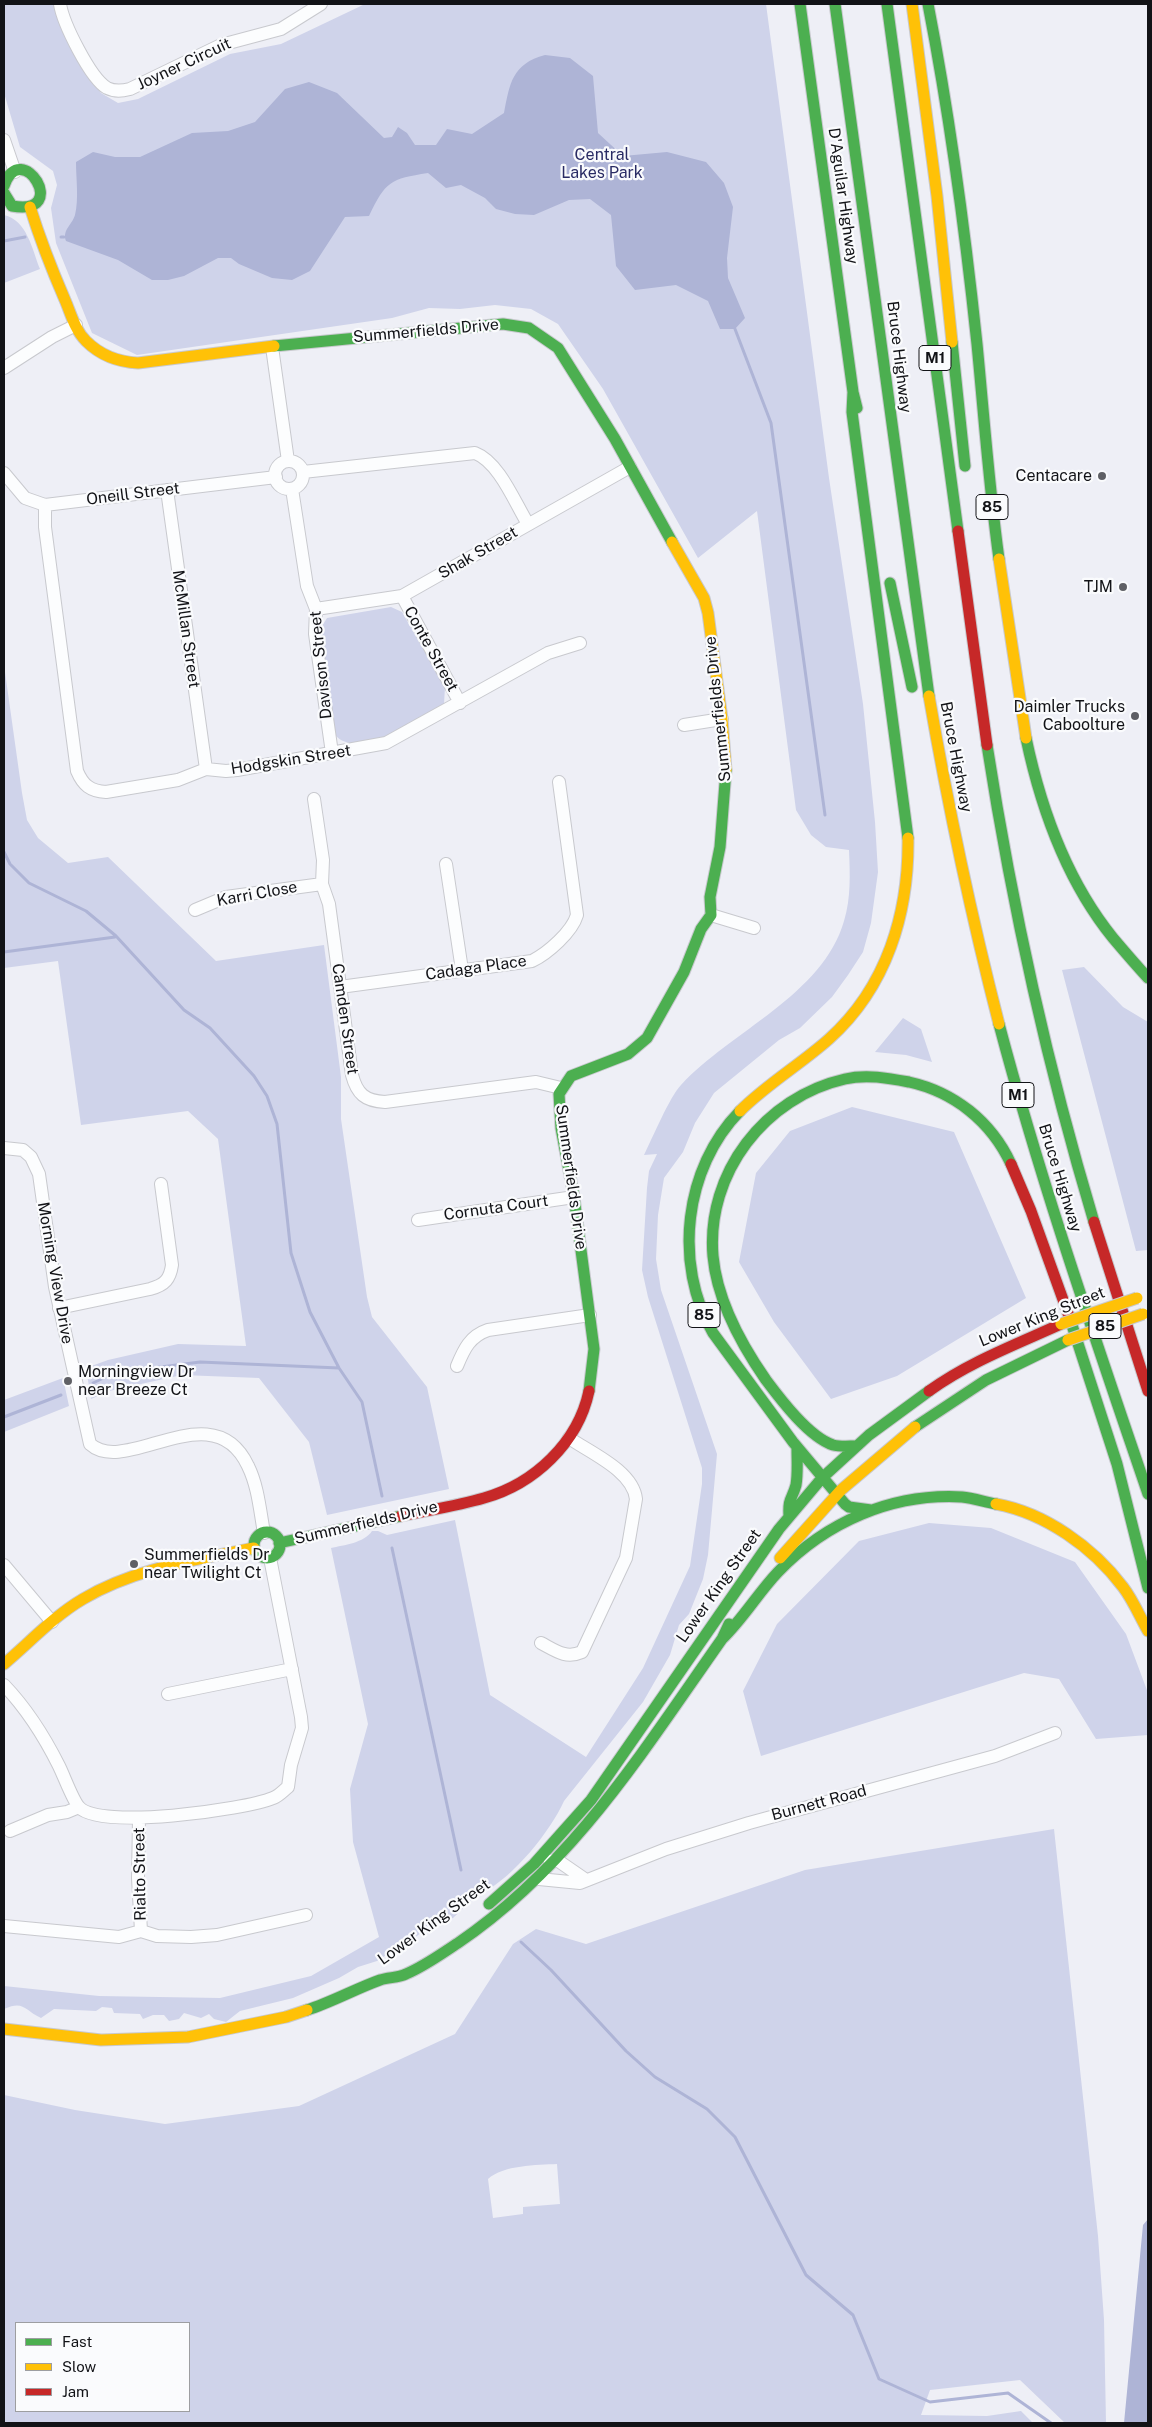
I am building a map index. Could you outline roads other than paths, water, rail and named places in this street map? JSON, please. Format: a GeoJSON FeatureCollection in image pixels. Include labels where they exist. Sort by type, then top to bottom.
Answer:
{"type":"FeatureCollection","features":[{"type":"Feature","properties":{"kind":"main road","name":"D'Aguilar Highway"},"geometry":{"type":"LineString","coordinates":[[800,4],[853,392]]}},
{"type":"Feature","properties":{"kind":"main road","name":"Bruce Highway"},"geometry":{"type":"LineString","coordinates":[[835,4],[921,650],[934,730],[978,942],[1016,1088],[1066,1252],[1148,1494]]}},
{"type":"Feature","properties":{"kind":"main road","name":"Bruce Highway"},"geometry":{"type":"LineString","coordinates":[[887,4],[982,712],[1012,893],[1056,1088],[1098,1236],[1148,1391]]}},
{"type":"Feature","properties":{"kind":"main road"},"geometry":{"type":"LineString","coordinates":[[912,4],[937,196],[967,478]]}},
{"type":"Feature","properties":{"kind":"main road","name":"85"},"geometry":{"type":"LineString","coordinates":[[928,4],[948,117],[974,322],[990,488],[1014,671],[1029,757],[1047,819],[1072,876],[1098,920],[1148,978]]}},
{"type":"Feature","properties":{"kind":"main road"},"geometry":{"type":"LineString","coordinates":[[15,172],[28,172],[38,180],[41,186],[39,198],[30,207],[18,208],[12,206],[4,193],[6,180],[15,172]]}},
{"type":"Feature","properties":{"kind":"main road","name":"Summerfields Drive"},"geometry":{"type":"LineString","coordinates":[[30,207],[54,276],[76,325],[90,344],[113,359],[124,363],[493,325],[529,328],[558,348],[630,467],[704,598],[722,719],[726,792],[720,846],[710,897],[712,916],[701,929],[684,972],[647,1038],[628,1054],[577,1073],[561,1088],[559,1100],[561,1128],[574,1197],[594,1349],[594,1373],[586,1407],[569,1438],[538,1472],[503,1492],[485,1498],[279,1543]]}},
{"type":"Feature","properties":{"kind":"main road"},"geometry":{"type":"LineString","coordinates":[[853,392],[879,526]]}},
{"type":"Feature","properties":{"kind":"main road","name":"85"},"geometry":{"type":"LineString","coordinates":[[836,1496],[797,1449],[708,1325],[692,1276],[689,1223],[692,1201],[702,1171],[725,1128],[751,1100],[813,1054],[853,1014],[880,973],[897,932],[904,906],[908,872],[906,820],[852,412],[853,392]]}},
{"type":"Feature","properties":{"kind":"main road"},"geometry":{"type":"LineString","coordinates":[[888,574],[916,703],[934,730]]}},
{"type":"Feature","properties":{"kind":"main road"},"geometry":{"type":"LineString","coordinates":[[982,712],[990,681],[986,652]]}},
{"type":"Feature","properties":{"kind":"main road"},"geometry":{"type":"LineString","coordinates":[[856,1446],[833,1444],[815,1432],[781,1397],[754,1362],[735,1325],[715,1274],[712,1241],[713,1222],[720,1189],[736,1155],[748,1138],[774,1112],[802,1094],[831,1083],[859,1078],[897,1078],[914,1082],[952,1097],[979,1118],[1002,1147],[1037,1229],[1083,1358],[1125,1496],[1148,1588]]}},
{"type":"Feature","properties":{"kind":"main road","name":"Lower King Street"},"geometry":{"type":"LineString","coordinates":[[455,1930],[484,1908],[534,1864],[573,1821],[612,1771],[789,1516],[822,1478],[856,1446],[890,1418],[944,1380],[1004,1349],[1062,1324],[1143,1296]]}},
{"type":"Feature","properties":{"kind":"main road","name":"Lower King Street"},"geometry":{"type":"LineString","coordinates":[[381,1980],[404,1975],[432,1960],[487,1923],[539,1879],[610,1798],[722,1639],[729,1625],[767,1574],[836,1496],[901,1436],[962,1394],[1028,1357],[1068,1340],[1146,1313]]}},
{"type":"Feature","properties":{"kind":"main road"},"geometry":{"type":"LineString","coordinates":[[789,1516],[788,1501],[795,1489],[798,1474],[797,1449]]}},
{"type":"Feature","properties":{"kind":"main road"},"geometry":{"type":"LineString","coordinates":[[836,1496],[850,1507],[871,1510]]}},
{"type":"Feature","properties":{"kind":"main road"},"geometry":{"type":"LineString","coordinates":[[722,1639],[733,1629],[767,1585],[807,1544],[837,1524],[871,1510],[921,1498],[951,1497],[986,1500],[1035,1515],[1062,1529],[1100,1559],[1132,1598],[1148,1631]]}},
{"type":"Feature","properties":{"kind":"main road"},"geometry":{"type":"LineString","coordinates":[[264,1533],[272,1534],[279,1543],[277,1554],[270,1558],[262,1557],[254,1548],[255,1540],[264,1533]]}},
{"type":"Feature","properties":{"kind":"main road"},"geometry":{"type":"LineString","coordinates":[[4,1664],[52,1622],[85,1598],[145,1572],[254,1548]]}},
{"type":"Feature","properties":{"kind":"main road","name":"Lower King Street"},"geometry":{"type":"LineString","coordinates":[[4,2029],[101,2040],[188,2037],[300,2013],[343,1998],[381,1980],[415,1956]]}},
{"type":"Feature","properties":{"kind":"street","name":"Joyner Circuit"},"geometry":{"type":"LineString","coordinates":[[60,4],[66,28],[97,77],[107,88],[117,91],[130,89],[221,44],[281,29],[321,4]]}},
{"type":"Feature","properties":{"kind":"street"},"geometry":{"type":"LineString","coordinates":[[4,140],[15,172]]}},
{"type":"Feature","properties":{"kind":"street"},"geometry":{"type":"LineString","coordinates":[[4,368],[52,337],[76,325]]}},
{"type":"Feature","properties":{"kind":"street"},"geometry":{"type":"LineString","coordinates":[[272,347],[288,461]]}},
{"type":"Feature","properties":{"kind":"street"},"geometry":{"type":"LineString","coordinates":[[303,472],[475,453],[483,456],[496,469],[528,524]]}},
{"type":"Feature","properties":{"kind":"street"},"geometry":{"type":"LineString","coordinates":[[288,461],[300,465],[303,472],[302,481],[292,489],[280,485],[276,477],[280,465],[288,461]]}},
{"type":"Feature","properties":{"kind":"street","name":"Shak Street"},"geometry":{"type":"LineString","coordinates":[[316,609],[402,596],[630,467]]}},
{"type":"Feature","properties":{"kind":"street"},"geometry":{"type":"LineString","coordinates":[[4,472],[26,498],[45,506]]}},
{"type":"Feature","properties":{"kind":"street","name":"Oneill Street"},"geometry":{"type":"LineString","coordinates":[[45,506],[276,477]]}},
{"type":"Feature","properties":{"kind":"street","name":"Davison Street"},"geometry":{"type":"LineString","coordinates":[[292,489],[307,586],[316,609],[315,634],[332,754]]}},
{"type":"Feature","properties":{"kind":"street","name":"McMillan Street"},"geometry":{"type":"LineString","coordinates":[[167,490],[206,769]]}},
{"type":"Feature","properties":{"kind":"street","name":"Hodgskin Street"},"geometry":{"type":"LineString","coordinates":[[45,506],[46,537],[77,770],[81,780],[92,790],[106,792],[178,780],[206,769],[237,770],[386,743],[548,653],[580,643]]}},
{"type":"Feature","properties":{"kind":"street","name":"Conte Street"},"geometry":{"type":"LineString","coordinates":[[402,596],[460,702]]}},
{"type":"Feature","properties":{"kind":"street"},"geometry":{"type":"LineString","coordinates":[[684,725],[722,719]]}},
{"type":"Feature","properties":{"kind":"street","name":"Cadaga Place"},"geometry":{"type":"LineString","coordinates":[[340,987],[532,961],[545,953],[576,920],[577,908],[559,782]]}},
{"type":"Feature","properties":{"kind":"street","name":"Camden Street"},"geometry":{"type":"LineString","coordinates":[[314,799],[323,860],[322,884],[329,904],[352,1075],[358,1091],[368,1100],[385,1102],[536,1082],[561,1088]]}},
{"type":"Feature","properties":{"kind":"street"},"geometry":{"type":"LineString","coordinates":[[446,864],[462,970]]}},
{"type":"Feature","properties":{"kind":"street","name":"Karri Close"},"geometry":{"type":"LineString","coordinates":[[195,910],[226,896],[322,884]]}},
{"type":"Feature","properties":{"kind":"street"},"geometry":{"type":"LineString","coordinates":[[712,916],[754,928]]}},
{"type":"Feature","properties":{"kind":"street","name":"Morning View Drive"},"geometry":{"type":"LineString","coordinates":[[4,1148],[23,1150],[36,1164],[59,1308],[90,1444],[96,1450],[110,1453],[194,1434],[220,1438],[232,1444],[249,1466],[264,1533]]}},
{"type":"Feature","properties":{"kind":"street"},"geometry":{"type":"LineString","coordinates":[[59,1308],[160,1287],[171,1275],[172,1265],[161,1184]]}},
{"type":"Feature","properties":{"kind":"street","name":"Cornuta Court"},"geometry":{"type":"LineString","coordinates":[[418,1220],[574,1197]]}},
{"type":"Feature","properties":{"kind":"street"},"geometry":{"type":"LineString","coordinates":[[458,1366],[465,1347],[479,1333],[488,1330],[590,1315]]}},
{"type":"Feature","properties":{"kind":"street"},"geometry":{"type":"LineString","coordinates":[[541,1643],[565,1656],[573,1656],[582,1652],[626,1558],[636,1499],[635,1490],[625,1475],[569,1438]]}},
{"type":"Feature","properties":{"kind":"street"},"geometry":{"type":"LineString","coordinates":[[4,1685],[36,1723],[79,1807],[92,1814],[139,1818],[212,1812],[272,1798],[288,1787],[291,1765],[302,1728],[270,1558]]}},
{"type":"Feature","properties":{"kind":"street"},"geometry":{"type":"LineString","coordinates":[[4,1565],[52,1622]]}},
{"type":"Feature","properties":{"kind":"street"},"geometry":{"type":"LineString","coordinates":[[168,1694],[292,1669]]}},
{"type":"Feature","properties":{"kind":"street","name":"Burnett Road"},"geometry":{"type":"LineString","coordinates":[[539,1879],[572,1883],[586,1880],[666,1849],[749,1822],[995,1756],[1055,1733]]}},
{"type":"Feature","properties":{"kind":"street"},"geometry":{"type":"LineString","coordinates":[[10,1831],[48,1815],[67,1812],[79,1807]]}},
{"type":"Feature","properties":{"kind":"street","name":"Rialto Street"},"geometry":{"type":"LineString","coordinates":[[139,1818],[138,1878],[141,1931]]}},
{"type":"Feature","properties":{"kind":"street"},"geometry":{"type":"LineString","coordinates":[[534,1864],[557,1860],[586,1880]]}},
{"type":"Feature","properties":{"kind":"street"},"geometry":{"type":"LineString","coordinates":[[4,1926],[120,1937],[141,1931],[161,1937],[217,1935],[306,1915]]}},
{"type":"Feature","properties":{"kind":"waterway"},"geometry":{"type":"LineString","coordinates":[[4,241],[25,237]]}},
{"type":"Feature","properties":{"kind":"waterway"},"geometry":{"type":"LineString","coordinates":[[735,329],[771,423],[825,815]]}},
{"type":"Feature","properties":{"kind":"waterway"},"geometry":{"type":"LineString","coordinates":[[4,852],[10,864],[29,883],[86,911],[116,936],[184,1010],[210,1028],[254,1076],[267,1096],[277,1124],[291,1253],[310,1312],[339,1368],[362,1402],[382,1496]]}},
{"type":"Feature","properties":{"kind":"waterway"},"geometry":{"type":"LineString","coordinates":[[4,952],[115,937]]}},
{"type":"Feature","properties":{"kind":"waterway"},"geometry":{"type":"LineString","coordinates":[[93,1383],[114,1373],[200,1362],[339,1368]]}},
{"type":"Feature","properties":{"kind":"waterway"},"geometry":{"type":"LineString","coordinates":[[4,1417],[61,1395]]}},
{"type":"Feature","properties":{"kind":"waterway"},"geometry":{"type":"LineString","coordinates":[[392,1548],[461,1870]]}},
{"type":"Feature","properties":{"kind":"waterway"},"geometry":{"type":"LineString","coordinates":[[521,1942],[551,1970],[626,2051],[655,2077],[707,2109],[735,2137],[806,2275],[853,2315],[879,2379],[930,2402],[1008,2393],[1051,2423]]}},
{"type":"Feature","properties":{"kind":"place","name":"Centacare"},"geometry":{"type":"Point","coordinates":[1102,476]}},
{"type":"Feature","properties":{"kind":"place","name":"TJM"},"geometry":{"type":"Point","coordinates":[1123,587]}},
{"type":"Feature","properties":{"kind":"place","name":"Daimler Trucks Caboolture"},"geometry":{"type":"Point","coordinates":[1135,716]}},
{"type":"Feature","properties":{"kind":"place","name":"Morningview Dr near Breeze Ct"},"geometry":{"type":"Point","coordinates":[68,1381]}},
{"type":"Feature","properties":{"kind":"place","name":"Summerfields Dr near Twilight Ct"},"geometry":{"type":"Point","coordinates":[134,1564]}},
{"type":"Feature","properties":{"kind":"park label","name":"Central Lakes Park"},"geometry":{"type":"Point","coordinates":[602,164]}}]}
